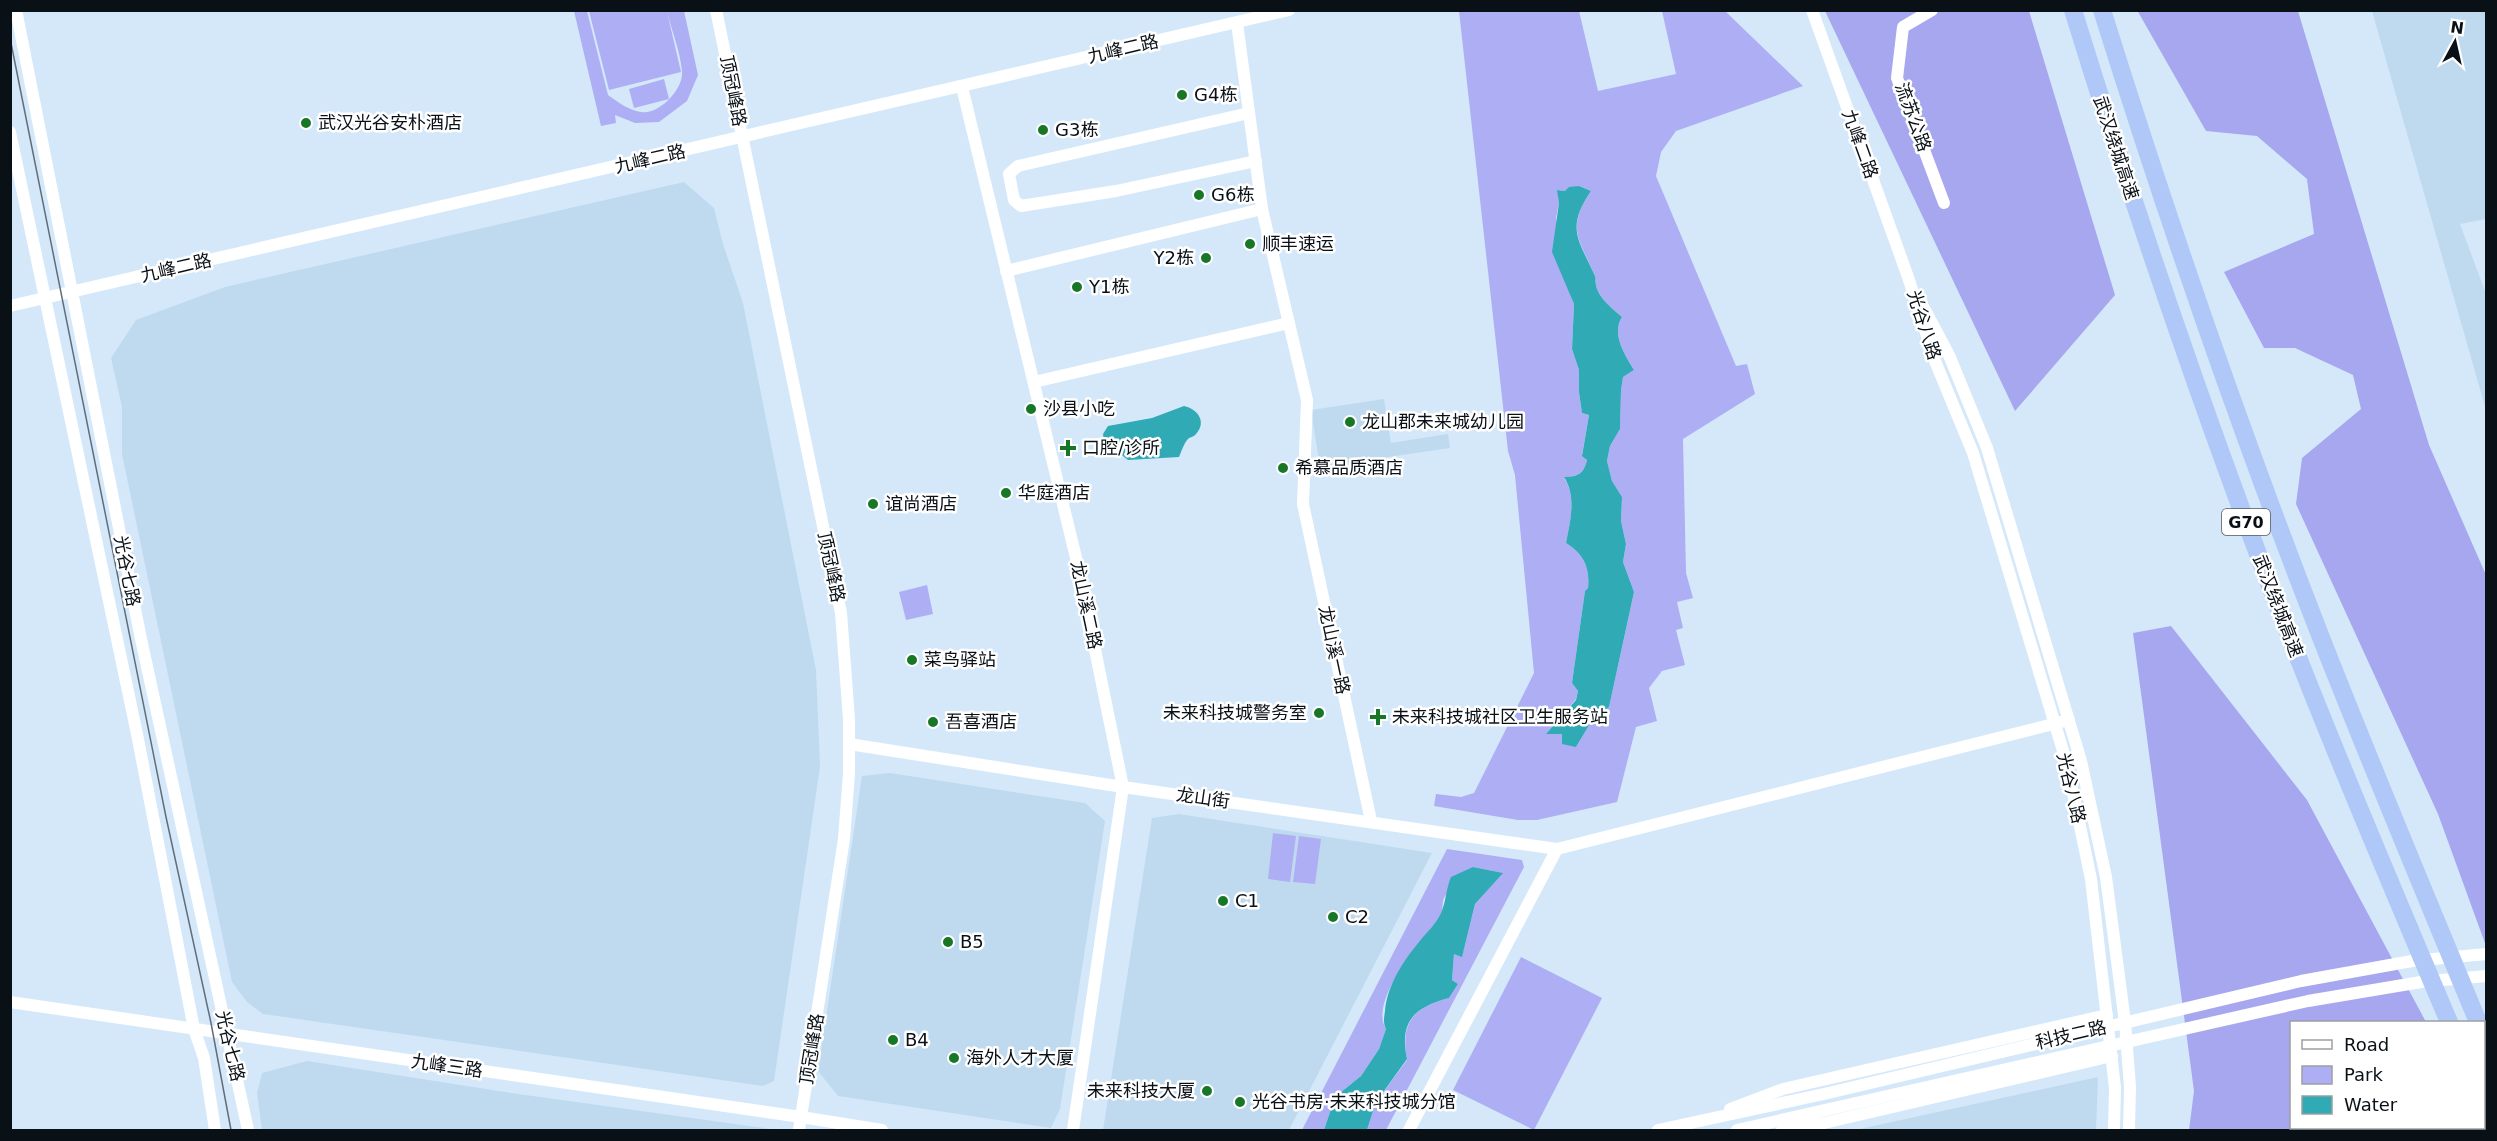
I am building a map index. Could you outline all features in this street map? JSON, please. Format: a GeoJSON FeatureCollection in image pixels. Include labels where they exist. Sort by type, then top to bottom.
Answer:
{"type":"FeatureCollection","features":[{"type":"Feature","properties":{"kind":"highway","name":"武汉绕城高速"},"geometry":{"type":"LineString","coordinates":[[2073,10],[2170,312],[2248,528],[2333,745],[2448,1021]]}},
{"type":"Feature","properties":{"kind":"highway","name":"武汉绕城高速"},"geometry":{"type":"LineString","coordinates":[[2102,10],[2192,286],[2276,519],[2365,749],[2477,1021]]}},
{"type":"Feature","properties":{"kind":"street","name":"光谷七路"},"geometry":{"type":"LineString","coordinates":[[16,10],[141,639],[248,1131]]}},
{"type":"Feature","properties":{"kind":"street","name":"顶冠峰路"},"geometry":{"type":"LineString","coordinates":[[716,10],[841,613],[849,744],[844,838],[799,1131]]}},
{"type":"Feature","properties":{"kind":"street","name":"九峰二路"},"geometry":{"type":"LineString","coordinates":[[10,306],[1289,10]]}},
{"type":"Feature","properties":{"kind":"street","name":"九峰二路"},"geometry":{"type":"LineString","coordinates":[[1812,10],[1908,277]]}},
{"type":"Feature","properties":{"kind":"street","name":"流苏公路"},"geometry":{"type":"LineString","coordinates":[[1932,10],[1903,27],[1897,78],[1944,202]]}},
{"type":"Feature","properties":{"kind":"street","name":"龙山溪一路"},"geometry":{"type":"LineString","coordinates":[[1237,23],[1262,209],[1306,400],[1303,504],[1371,821]]}},
{"type":"Feature","properties":{"kind":"street","name":"龙山溪二路"},"geometry":{"type":"LineString","coordinates":[[962,87],[1078,566],[1123,788],[1073,1131]]}},
{"type":"Feature","properties":{"kind":"street"},"geometry":{"type":"LineString","coordinates":[[1249,113],[1018,166],[1010,174],[1014,200],[1021,206],[1116,190],[1256,161]]}},
{"type":"Feature","properties":{"kind":"street","name":"光谷七路"},"geometry":{"type":"LineString","coordinates":[[10,132],[137,734],[194,1029],[204,1058],[215,1131]]}},
{"type":"Feature","properties":{"kind":"street"},"geometry":{"type":"LineString","coordinates":[[1006,271],[1262,209]]}},
{"type":"Feature","properties":{"kind":"street","name":"光谷八路"},"geometry":{"type":"LineString","coordinates":[[1908,277],[1949,355],[1987,448],[2081,761],[2106,877],[2125,1022],[2130,1087],[2129,1131]]}},
{"type":"Feature","properties":{"kind":"street","name":"光谷八路"},"geometry":{"type":"LineString","coordinates":[[1908,277],[1935,361],[1973,453],[2067,765],[2091,879],[2115,1088],[2114,1131]]}},
{"type":"Feature","properties":{"kind":"street"},"geometry":{"type":"LineString","coordinates":[[1034,382],[1289,323]]}},
{"type":"Feature","properties":{"kind":"street"},"geometry":{"type":"LineString","coordinates":[[1409,1131],[1557,849],[2069,720]]}},
{"type":"Feature","properties":{"kind":"street","name":"龙山街"},"geometry":{"type":"LineString","coordinates":[[849,744],[1123,788],[1371,821],[1557,849]]}},
{"type":"Feature","properties":{"kind":"street","name":"科技二路"},"geometry":{"type":"LineString","coordinates":[[1658,1131],[2301,981],[2412,962],[2487,954]]}},
{"type":"Feature","properties":{"kind":"street","name":"科技二路"},"geometry":{"type":"LineString","coordinates":[[1737,1131],[2308,1001],[2421,982],[2487,976]]}},
{"type":"Feature","properties":{"kind":"street","name":"九峰三路"},"geometry":{"type":"LineString","coordinates":[[10,1002],[801,1116],[882,1131]]}},
{"type":"Feature","properties":{"kind":"street"},"geometry":{"type":"LineString","coordinates":[[1709,1119],[1748,1101],[1783,1089],[2107,1016]]}},
{"type":"Feature","properties":{"kind":"street"},"geometry":{"type":"LineString","coordinates":[[1782,1131],[2112,1056]]}},
{"type":"Feature","properties":{"kind":"shaded area"},"geometry":{"type":"Polygon","coordinates":[[[2137,10],[2298,11],[2429,445],[2486,575],[2486,946],[2438,814],[2296,504],[2302,458],[2361,409],[2353,375],[2295,348],[2264,348],[2224,272],[2314,234],[2307,179],[2257,136],[2206,131],[2137,10]]]}},
{"type":"Feature","properties":{"kind":"shaded area"},"geometry":{"type":"Polygon","coordinates":[[[1825,11],[2029,11],[2115,295],[2015,411],[1825,11]]]}},
{"type":"Feature","properties":{"kind":"shaded area"},"geometry":{"type":"Polygon","coordinates":[[[2372,11],[2486,11],[2486,219],[2460,224],[2486,294],[2486,410],[2372,11]]]}},
{"type":"Feature","properties":{"kind":"shaded area"},"geometry":{"type":"Polygon","coordinates":[[[684,182],[714,208],[723,244],[743,303],[816,670],[820,767],[774,1081],[763,1086],[263,1014],[247,1002],[232,982],[122,454],[122,407],[111,358],[136,320],[225,287],[684,182]]]}},
{"type":"Feature","properties":{"kind":"shaded area","name":"龙山郡未来城幼儿园"},"geometry":{"type":"Polygon","coordinates":[[[1384,399],[1391,443],[1448,434],[1450,448],[1320,467],[1311,410],[1384,399]]]}},
{"type":"Feature","properties":{"kind":"shaded area"},"geometry":{"type":"Polygon","coordinates":[[[2171,626],[2307,800],[2425,1021],[2290,1021],[2290,1129],[2475,1130],[2189,1130],[2194,1091],[2133,633],[2171,626]]]}},
{"type":"Feature","properties":{"kind":"shaded area"},"geometry":{"type":"Polygon","coordinates":[[[890,773],[1085,803],[1105,821],[1060,1109],[1051,1128],[838,1096],[818,1071],[862,776],[890,773]]]}},
{"type":"Feature","properties":{"kind":"shaded area"},"geometry":{"type":"Polygon","coordinates":[[[1179,814],[1432,853],[1289,1130],[1103,1130],[1152,818],[1179,814]]]}},
{"type":"Feature","properties":{"kind":"shaded area"},"geometry":{"type":"Polygon","coordinates":[[[307,1061],[511,1093],[778,1130],[262,1130],[257,1093],[262,1073],[307,1061]]]}},
{"type":"Feature","properties":{"kind":"shaded area"},"geometry":{"type":"Polygon","coordinates":[[[2098,1077],[2096,1130],[1855,1130],[2098,1077]]]}},
{"type":"Feature","properties":{"kind":"green space"},"geometry":{"type":"Polygon","coordinates":[[[574,11],[587,11],[608,95],[627,108],[648,112],[662,105],[675,93],[682,78],[680,56],[667,12],[681,72],[609,90],[589,11],[684,11],[698,75],[687,101],[659,122],[635,123],[615,115],[616,123],[601,126],[574,11]]]}},
{"type":"Feature","properties":{"kind":"green space"},"geometry":{"type":"Polygon","coordinates":[[[1459,11],[1579,11],[1598,91],[1676,74],[1662,11],[1725,11],[1803,86],[1676,131],[1661,152],[1656,176],[1736,366],[1747,364],[1755,394],[1683,439],[1686,573],[1693,598],[1677,602],[1683,628],[1676,630],[1685,665],[1662,671],[1649,688],[1657,721],[1636,727],[1617,802],[1537,820],[1518,820],[1434,806],[1436,794],[1461,797],[1474,793],[1534,673],[1515,475],[1508,451],[1459,11]],[[1579,186],[1565,191],[1558,190],[1559,203],[1556,218],[1566,283],[1574,304],[1572,349],[1579,370],[1582,413],[1589,415],[1582,455],[1587,460],[1586,465],[1579,474],[1564,478],[1571,501],[1571,518],[1566,543],[1585,562],[1588,588],[1585,591],[1572,683],[1578,691],[1576,699],[1547,733],[1562,734],[1576,747],[1594,717],[1609,707],[1634,592],[1623,562],[1626,544],[1621,521],[1622,497],[1612,481],[1607,461],[1610,446],[1620,429],[1623,377],[1634,370],[1620,344],[1618,330],[1622,317],[1606,303],[1597,290],[1595,276],[1580,243],[1577,225],[1579,215],[1591,191],[1579,186]]]}},
{"type":"Feature","properties":{"kind":"green space"},"geometry":{"type":"Polygon","coordinates":[[[664,79],[669,99],[634,108],[629,89],[664,79]]]}},
{"type":"Feature","properties":{"kind":"green space"},"geometry":{"type":"Polygon","coordinates":[[[927,585],[933,614],[906,620],[899,592],[927,585]]]}},
{"type":"Feature","properties":{"kind":"green space"},"geometry":{"type":"Polygon","coordinates":[[[1273,833],[1296,836],[1290,882],[1268,879],[1273,833]]]}},
{"type":"Feature","properties":{"kind":"green space"},"geometry":{"type":"Polygon","coordinates":[[[1299,836],[1321,839],[1315,884],[1293,882],[1299,836]]]}},
{"type":"Feature","properties":{"kind":"green space"},"geometry":{"type":"Polygon","coordinates":[[[1447,849],[1522,860],[1524,867],[1386,1130],[1367,1130],[1376,1102],[1407,1060],[1405,1047],[1408,1026],[1418,1012],[1449,998],[1458,984],[1452,980],[1454,953],[1462,956],[1475,904],[1502,873],[1473,867],[1453,886],[1443,900],[1439,918],[1406,961],[1389,990],[1382,1018],[1386,1029],[1379,1049],[1361,1076],[1335,1097],[1324,1130],[1302,1130],[1447,849]]]}},
{"type":"Feature","properties":{"kind":"green space"},"geometry":{"type":"Polygon","coordinates":[[[1521,957],[1602,998],[1534,1130],[1453,1090],[1521,957]]]}},
{"type":"Feature","properties":{"kind":"water"},"geometry":{"type":"Polygon","coordinates":[[[1579,186],[1591,191],[1578,215],[1577,234],[1595,276],[1597,290],[1606,303],[1622,317],[1618,330],[1620,344],[1634,370],[1623,377],[1620,429],[1610,446],[1607,461],[1612,481],[1622,497],[1621,521],[1626,544],[1623,562],[1634,592],[1609,707],[1594,717],[1576,747],[1562,744],[1562,734],[1546,734],[1576,700],[1578,691],[1572,683],[1585,591],[1588,588],[1585,562],[1566,543],[1571,518],[1571,501],[1564,477],[1579,474],[1586,465],[1587,460],[1582,456],[1589,415],[1582,413],[1579,370],[1572,349],[1574,304],[1552,252],[1559,203],[1557,190],[1565,191],[1569,187],[1579,186]]]}},
{"type":"Feature","properties":{"kind":"water"},"geometry":{"type":"Polygon","coordinates":[[[1184,406],[1197,413],[1201,425],[1195,435],[1189,438],[1179,457],[1128,460],[1104,441],[1103,434],[1108,426],[1152,418],[1184,406]]]}},
{"type":"Feature","properties":{"kind":"water"},"geometry":{"type":"Polygon","coordinates":[[[1473,867],[1503,873],[1475,904],[1462,957],[1454,954],[1452,980],[1458,984],[1449,998],[1427,1006],[1412,1018],[1405,1035],[1407,1059],[1376,1102],[1367,1130],[1324,1130],[1335,1097],[1361,1076],[1379,1049],[1386,1029],[1384,1023],[1386,1002],[1392,983],[1407,957],[1439,917],[1451,877],[1473,867]]]}},
{"type":"Feature","properties":{"kind":"tram line"},"geometry":{"type":"LineString","coordinates":[[10,38],[231,1130]]}},
{"type":"Feature","properties":{"kind":"place","name":"G4栋"},"geometry":{"type":"Point","coordinates":[1182,95]}},
{"type":"Feature","properties":{"kind":"place","name":"武汉光谷安朴酒店"},"geometry":{"type":"Point","coordinates":[306,123]}},
{"type":"Feature","properties":{"kind":"place","name":"G3栋"},"geometry":{"type":"Point","coordinates":[1043,130]}},
{"type":"Feature","properties":{"kind":"place","name":"G6栋"},"geometry":{"type":"Point","coordinates":[1199,195]}},
{"type":"Feature","properties":{"kind":"place","name":"顺丰速运"},"geometry":{"type":"Point","coordinates":[1250,244]}},
{"type":"Feature","properties":{"kind":"place","name":"Y2栋"},"geometry":{"type":"Point","coordinates":[1206,258]}},
{"type":"Feature","properties":{"kind":"place","name":"Y1栋"},"geometry":{"type":"Point","coordinates":[1077,287]}},
{"type":"Feature","properties":{"kind":"place","name":"沙县小吃"},"geometry":{"type":"Point","coordinates":[1031,409]}},
{"type":"Feature","properties":{"kind":"place","name":"龙山郡未来城幼儿园"},"geometry":{"type":"Point","coordinates":[1350,422]}},
{"type":"Feature","properties":{"kind":"place","name":"口腔/诊所"},"geometry":{"type":"Point","coordinates":[1068,448]}},
{"type":"Feature","properties":{"kind":"place","name":"希慕品质酒店"},"geometry":{"type":"Point","coordinates":[1283,468]}},
{"type":"Feature","properties":{"kind":"place","name":"华庭酒店"},"geometry":{"type":"Point","coordinates":[1006,493]}},
{"type":"Feature","properties":{"kind":"place","name":"谊尚酒店"},"geometry":{"type":"Point","coordinates":[873,504]}},
{"type":"Feature","properties":{"kind":"place","name":"菜鸟驿站"},"geometry":{"type":"Point","coordinates":[912,660]}},
{"type":"Feature","properties":{"kind":"place","name":"未来科技城警务室"},"geometry":{"type":"Point","coordinates":[1319,713]}},
{"type":"Feature","properties":{"kind":"place","name":"未来科技城社区卫生服务站"},"geometry":{"type":"Point","coordinates":[1378,717]}},
{"type":"Feature","properties":{"kind":"place","name":"吾喜酒店"},"geometry":{"type":"Point","coordinates":[933,722]}},
{"type":"Feature","properties":{"kind":"place","name":"C1"},"geometry":{"type":"Point","coordinates":[1223,901]}},
{"type":"Feature","properties":{"kind":"place","name":"C2"},"geometry":{"type":"Point","coordinates":[1333,917]}},
{"type":"Feature","properties":{"kind":"place","name":"B5"},"geometry":{"type":"Point","coordinates":[948,942]}},
{"type":"Feature","properties":{"kind":"place","name":"B4"},"geometry":{"type":"Point","coordinates":[893,1040]}},
{"type":"Feature","properties":{"kind":"place","name":"海外人才大厦"},"geometry":{"type":"Point","coordinates":[954,1058]}},
{"type":"Feature","properties":{"kind":"place","name":"未来科技大厦"},"geometry":{"type":"Point","coordinates":[1207,1091]}},
{"type":"Feature","properties":{"kind":"place","name":"光谷书房·未来科技城分馆"},"geometry":{"type":"Point","coordinates":[1240,1102]}}]}
